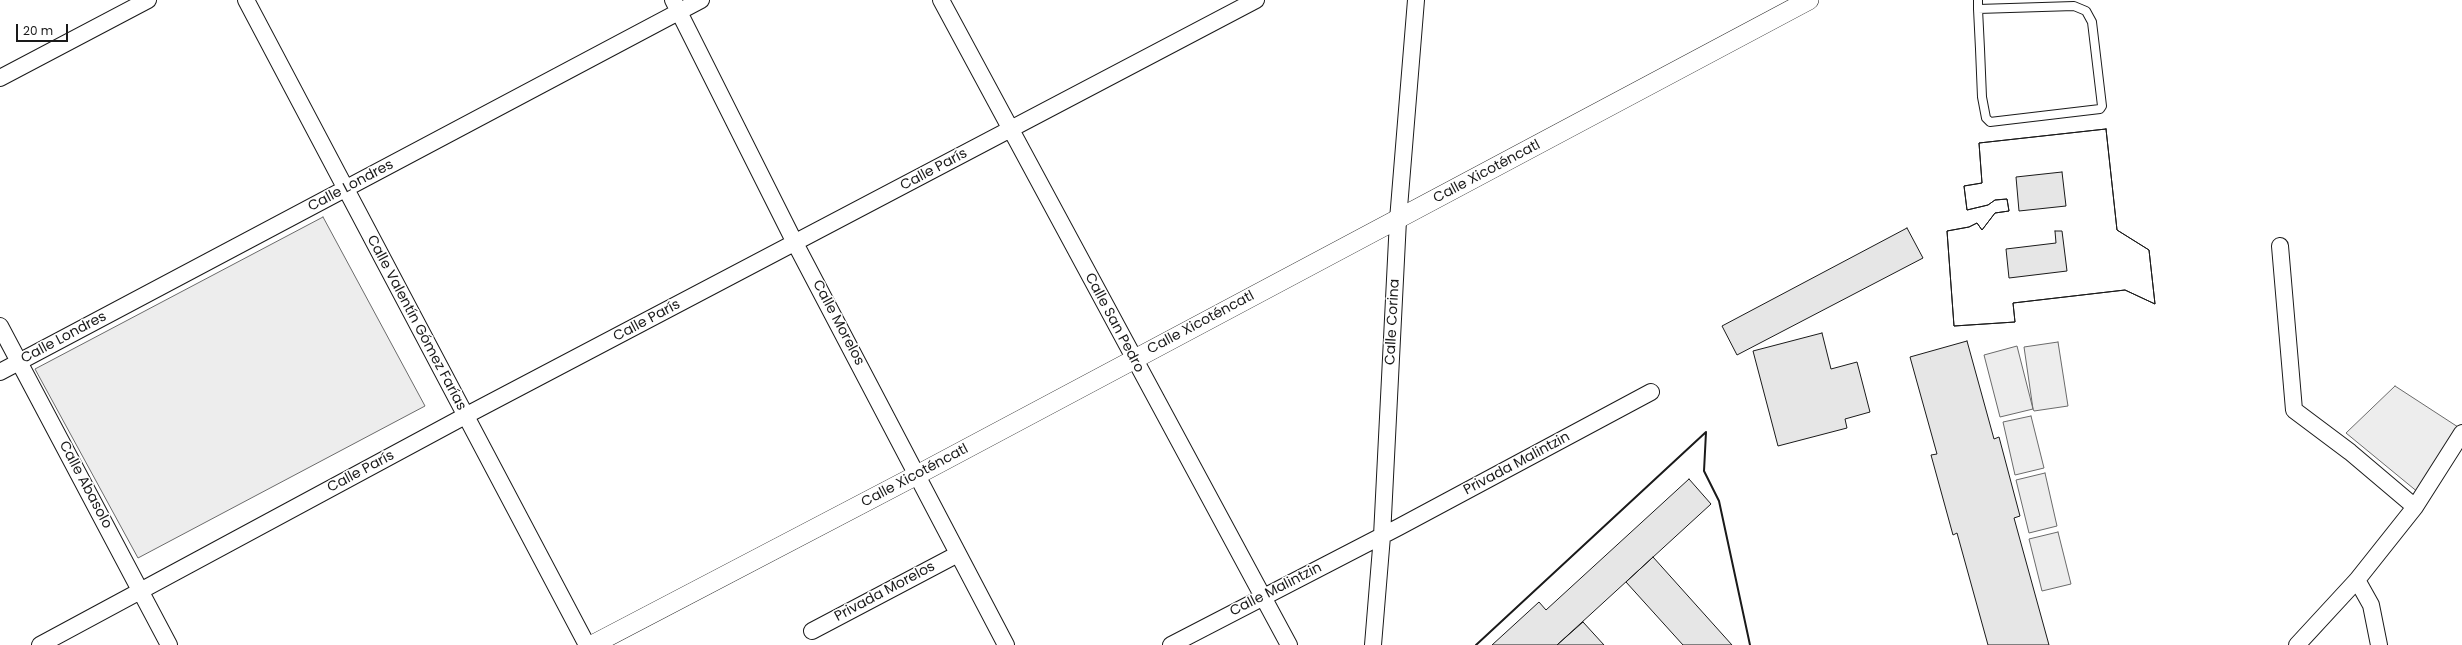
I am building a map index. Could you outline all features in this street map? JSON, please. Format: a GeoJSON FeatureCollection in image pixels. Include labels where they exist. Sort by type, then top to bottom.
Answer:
{"type":"FeatureCollection","features":[{"type":"Feature","properties":{"kind":"street"},"geometry":{"type":"LineString","coordinates":[[0,78],[148,0]]}},
{"type":"Feature","properties":{"kind":"street","name":"Calle Valentín Gómez Farías"},"geometry":{"type":"LineString","coordinates":[[246,0],[587,645]]}},
{"type":"Feature","properties":{"kind":"street","name":"Calle Londres"},"geometry":{"type":"LineString","coordinates":[[0,372],[345,189],[676,6],[701,0]]}},
{"type":"Feature","properties":{"kind":"street","name":"Calle San Pedro"},"geometry":{"type":"LineString","coordinates":[[941,0],[1288,645]]}},
{"type":"Feature","properties":{"kind":"street","name":"Calle París"},"geometry":{"type":"LineString","coordinates":[[40,645],[141,592],[465,416],[1256,0]]}},
{"type":"Feature","properties":{"kind":"street","name":"Calle Corina"},"geometry":{"type":"LineString","coordinates":[[1373,645],[1382,536],[1398,220],[1416,0]]}},
{"type":"Feature","properties":{"kind":"street","name":"Calle Xicoténcatl"},"geometry":{"type":"LineString","coordinates":[[592,645],[918,475],[1809,0]]}},
{"type":"Feature","properties":{"kind":"street","name":"Calle Morelos"},"geometry":{"type":"LineString","coordinates":[[676,6],[795,243],[1006,645]]}},
{"type":"Feature","properties":{"kind":"street"},"geometry":{"type":"LineString","coordinates":[[2280,246],[2294,410],[2350,452],[2415,506]]}},
{"type":"Feature","properties":{"kind":"street","name":"Calle Abasolo"},"geometry":{"type":"LineString","coordinates":[[0,326],[170,645]]}},
{"type":"Feature","properties":{"kind":"street","name":"Privada Malintzin"},"geometry":{"type":"LineString","coordinates":[[1382,536],[1651,392]]}},
{"type":"Feature","properties":{"kind":"street"},"geometry":{"type":"LineString","coordinates":[[2297,645],[2357,580],[2415,506],[2462,433]]}},
{"type":"Feature","properties":{"kind":"street","name":"Calle Malintzin"},"geometry":{"type":"LineString","coordinates":[[1171,645],[1382,536]]}},
{"type":"Feature","properties":{"kind":"street","name":"Privada Morelos"},"geometry":{"type":"LineString","coordinates":[[812,631],[958,554]]}},
{"type":"Feature","properties":{"kind":"street"},"geometry":{"type":"LineString","coordinates":[[2357,580],[2371,605],[2379,645]]}},
{"type":"Feature","properties":{"kind":"lane"},"geometry":{"type":"LineString","coordinates":[[1978,0],[1978,9],[1982,97],[1986,118],[1990,122],[2100,110],[2102,106],[2092,22],[2086,11],[2074,6],[1978,9]]}},
{"type":"Feature","properties":{"kind":"shaded area"},"geometry":{"type":"Polygon","coordinates":[[[323,217],[425,406],[138,558],[35,369],[323,217]]]}},
{"type":"Feature","properties":{"kind":"shaded area"},"geometry":{"type":"Polygon","coordinates":[[[2058,342],[2068,406],[2034,411],[2024,347],[2058,342]]]}},
{"type":"Feature","properties":{"kind":"shaded area"},"geometry":{"type":"Polygon","coordinates":[[[2017,346],[2033,409],[2000,417],[1984,355],[2017,346]]]}},
{"type":"Feature","properties":{"kind":"shaded area"},"geometry":{"type":"Polygon","coordinates":[[[2395,386],[2458,427],[2419,493],[2346,433],[2395,386]]]}},
{"type":"Feature","properties":{"kind":"shaded area"},"geometry":{"type":"Polygon","coordinates":[[[2031,416],[2044,468],[2015,475],[2003,422],[2031,416]]]}},
{"type":"Feature","properties":{"kind":"shaded area"},"geometry":{"type":"Polygon","coordinates":[[[2045,473],[2057,526],[2029,533],[2016,480],[2045,473]]]}},
{"type":"Feature","properties":{"kind":"shaded area"},"geometry":{"type":"Polygon","coordinates":[[[2058,532],[2071,584],[2042,591],[2029,539],[2058,532]]]}},
{"type":"Feature","properties":{"kind":"building"},"geometry":{"type":"Polygon","coordinates":[[[2106,129],[2117,230],[2149,250],[2155,304],[2125,290],[2013,303],[2015,322],[1954,326],[1947,231],[1969,227],[1977,223],[1982,230],[1995,213],[2009,211],[2007,199],[1995,200],[1988,205],[1967,210],[1964,186],[1982,183],[1979,143],[2106,129]],[[2062,172],[2016,177],[2019,211],[2066,206],[2062,172]],[[2055,231],[2056,243],[2006,249],[2009,278],[2067,271],[2062,231],[2055,231]]]}},
{"type":"Feature","properties":{"kind":"building"},"geometry":{"type":"Polygon","coordinates":[[[2106,129],[2117,230],[2149,250],[2155,304],[2125,290],[2013,303],[2015,322],[1954,326],[1947,231],[1969,227],[1977,223],[1982,230],[1995,213],[2009,211],[2007,199],[1995,200],[1988,205],[1967,210],[1964,186],[1982,183],[1979,143],[2106,129]]]}},
{"type":"Feature","properties":{"kind":"building"},"geometry":{"type":"Polygon","coordinates":[[[1907,228],[1923,258],[1737,355],[1722,326],[1907,228]]]}},
{"type":"Feature","properties":{"kind":"building"},"geometry":{"type":"Polygon","coordinates":[[[1822,333],[1831,369],[1857,362],[1870,412],[1845,419],[1847,428],[1778,446],[1753,351],[1822,333]]]}},
{"type":"Feature","properties":{"kind":"building"},"geometry":{"type":"Polygon","coordinates":[[[1967,341],[1994,439],[1999,437],[2020,516],[2014,518],[2049,645],[1988,645],[1957,533],[1953,535],[1931,455],[1937,454],[1910,357],[1967,341]]]}},
{"type":"Feature","properties":{"kind":"building"},"geometry":{"type":"Polygon","coordinates":[[[1689,479],[1711,504],[1557,645],[1492,645],[1539,602],[1546,610],[1689,479]]]}},
{"type":"Feature","properties":{"kind":"building"},"geometry":{"type":"Polygon","coordinates":[[[1653,557],[1732,645],[1683,645],[1626,582],[1653,557]]]}},
{"type":"Feature","properties":{"kind":"building"},"geometry":{"type":"Polygon","coordinates":[[[1583,622],[1604,645],[1557,645],[1583,622]]]}},
{"type":"Feature","properties":{"kind":"wall"},"geometry":{"type":"LineString","coordinates":[[1476,645],[1706,432],[1704,471],[1719,501],[1750,645]]}}]}
